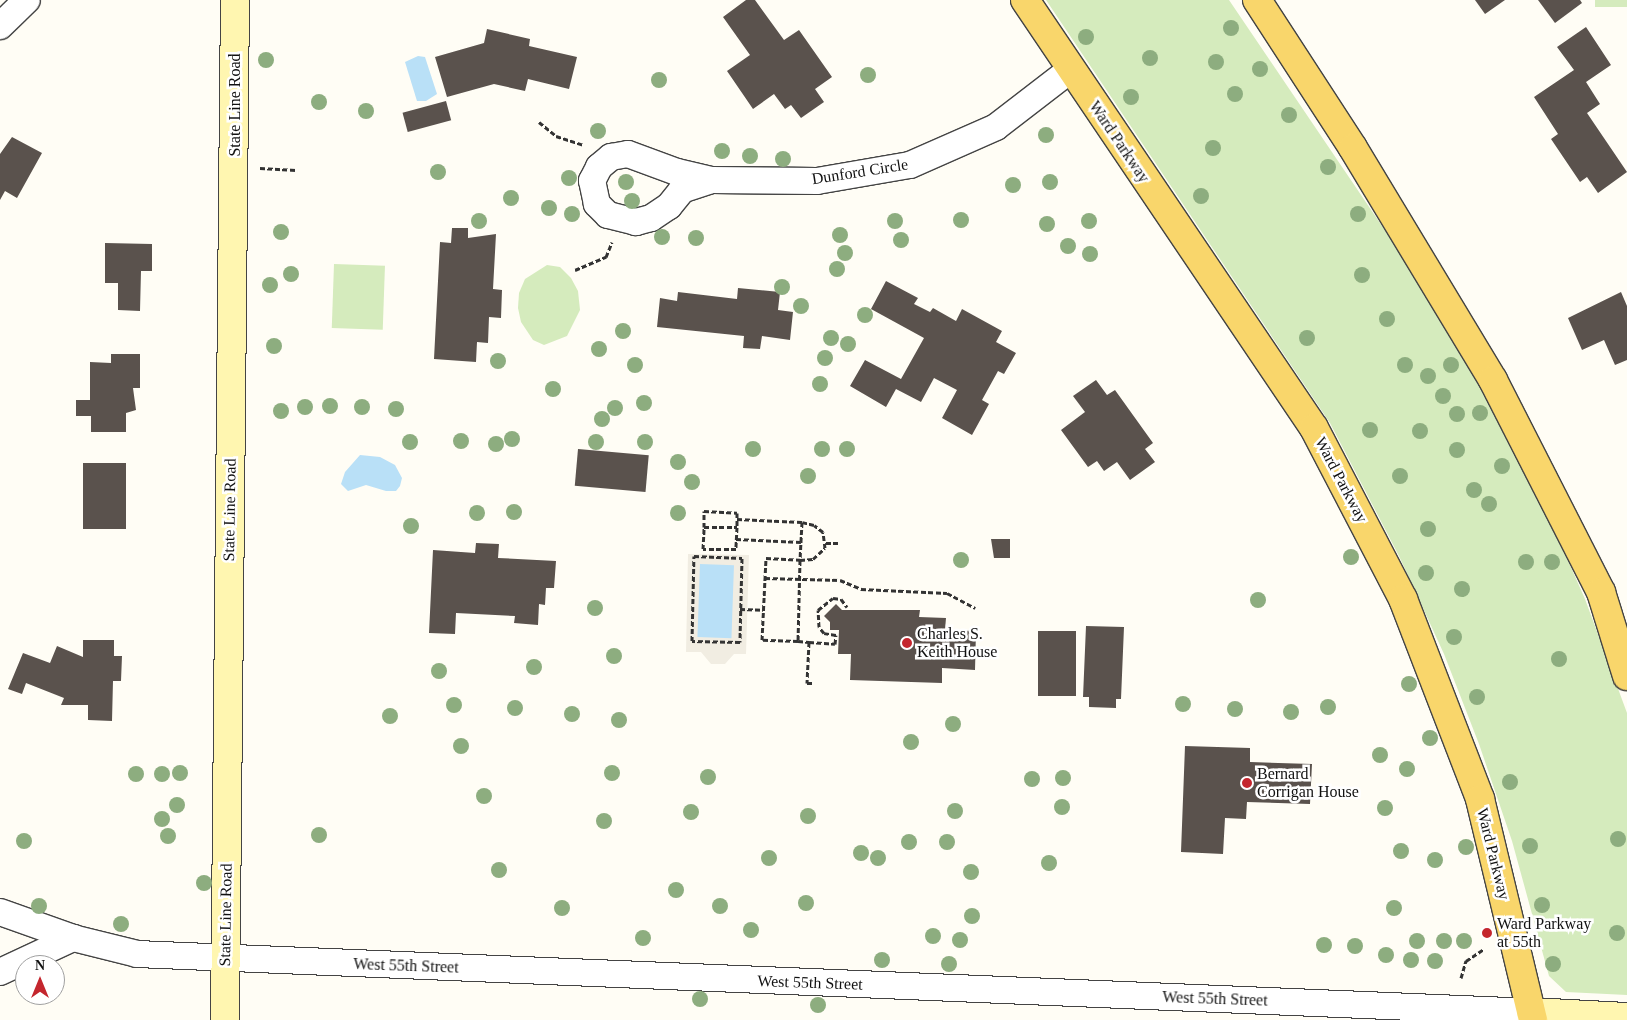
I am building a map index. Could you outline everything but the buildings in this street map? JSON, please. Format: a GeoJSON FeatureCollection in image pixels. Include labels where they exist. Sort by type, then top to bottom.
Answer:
{"type":"FeatureCollection","features":[{"type":"Feature","properties":{"kind":"main road","name":"State Line Road"},"geometry":{"type":"LineString","coordinates":[[226,1020],[235,0]]}},
{"type":"Feature","properties":{"kind":"main road","name":"Ward Parkway"},"geometry":{"type":"LineString","coordinates":[[1025,0],[1070,70],[1314,428],[1403,599],[1480,799],[1532,1016]]}},
{"type":"Feature","properties":{"kind":"main road"},"geometry":{"type":"LineString","coordinates":[[1257,0],[1353,148],[1493,380],[1602,592],[1627,676]]}},
{"type":"Feature","properties":{"kind":"main road","name":"West 55th Street"},"geometry":{"type":"LineString","coordinates":[[1532,1016],[1627,1017]]}},
{"type":"Feature","properties":{"kind":"street"},"geometry":{"type":"LineString","coordinates":[[0,26],[27,0]]}},
{"type":"Feature","properties":{"kind":"street","name":"Dunford Circle"},"geometry":{"type":"LineString","coordinates":[[712,180],[817,181],[910,165],[996,128],[1070,70]]}},
{"type":"Feature","properties":{"kind":"street","name":"West 55th Street"},"geometry":{"type":"LineString","coordinates":[[0,912],[73,938],[136,954],[1532,1016]]}},
{"type":"Feature","properties":{"kind":"street"},"geometry":{"type":"LineString","coordinates":[[0,972],[73,938]]}},
{"type":"Feature","properties":{"kind":"path"},"geometry":{"type":"LineString","coordinates":[[539,122],[556,136],[588,146]]}},
{"type":"Feature","properties":{"kind":"path"},"geometry":{"type":"LineString","coordinates":[[234,167],[296,170]]}},
{"type":"Feature","properties":{"kind":"path"},"geometry":{"type":"LineString","coordinates":[[575,270],[606,257],[612,241]]}},
{"type":"Feature","properties":{"kind":"path"},"geometry":{"type":"LineString","coordinates":[[704,511],[738,512],[737,520],[736,550],[703,549],[704,511]]}},
{"type":"Feature","properties":{"kind":"path"},"geometry":{"type":"LineString","coordinates":[[737,520],[802,522],[819,527],[826,542]]}},
{"type":"Feature","properties":{"kind":"path"},"geometry":{"type":"LineString","coordinates":[[798,641],[802,522]]}},
{"type":"Feature","properties":{"kind":"path"},"geometry":{"type":"LineString","coordinates":[[704,527],[737,527]]}},
{"type":"Feature","properties":{"kind":"path"},"geometry":{"type":"LineString","coordinates":[[736,539],[801,542]]}},
{"type":"Feature","properties":{"kind":"path"},"geometry":{"type":"LineString","coordinates":[[826,542],[839,543]]}},
{"type":"Feature","properties":{"kind":"path"},"geometry":{"type":"LineString","coordinates":[[826,542],[818,556],[800,560],[766,558],[762,640],[835,644],[836,635],[824,633],[819,626],[818,610],[833,598],[841,599],[847,607]]}},
{"type":"Feature","properties":{"kind":"path"},"geometry":{"type":"LineString","coordinates":[[719,549],[719,557]]}},
{"type":"Feature","properties":{"kind":"path"},"geometry":{"type":"LineString","coordinates":[[694,556],[719,557],[742,558],[740,642],[692,641],[694,556]]}},
{"type":"Feature","properties":{"kind":"path"},"geometry":{"type":"LineString","coordinates":[[765,578],[845,580],[861,589],[947,593],[975,608]]}},
{"type":"Feature","properties":{"kind":"path"},"geometry":{"type":"LineString","coordinates":[[740,609],[763,610]]}},
{"type":"Feature","properties":{"kind":"path"},"geometry":{"type":"LineString","coordinates":[[810,642],[807,683],[814,684]]}},
{"type":"Feature","properties":{"kind":"path"},"geometry":{"type":"LineString","coordinates":[[1461,978],[1466,961],[1484,949]]}},
{"type":"Feature","properties":{"kind":"green space"},"geometry":{"type":"Polygon","coordinates":[[[1046,0],[1229,0],[1403,257],[1467,361],[1554,529],[1585,599],[1627,713],[1627,995],[1566,992],[1549,976],[1512,841],[1479,744],[1444,654],[1399,556],[1330,423],[1046,0]]]}},
{"type":"Feature","properties":{"kind":"green space"},"geometry":{"type":"Polygon","coordinates":[[[1595,0],[1627,0],[1627,7],[1595,7],[1595,0]]]}},
{"type":"Feature","properties":{"kind":"green space"},"geometry":{"type":"Polygon","coordinates":[[[334,264],[385,266],[383,330],[332,328],[334,264]]]}},
{"type":"Feature","properties":{"kind":"green space"},"geometry":{"type":"Polygon","coordinates":[[[547,265],[560,267],[571,278],[578,291],[580,310],[567,336],[544,345],[533,340],[521,322],[518,308],[519,293],[525,279],[547,265]]]}},
{"type":"Feature","properties":{"kind":"shaded area"},"geometry":{"type":"Polygon","coordinates":[[[688,554],[749,555],[746,654],[734,654],[725,664],[711,664],[701,652],[686,652],[688,554]]]}},
{"type":"Feature","properties":{"kind":"water"},"geometry":{"type":"Polygon","coordinates":[[[418,56],[425,57],[437,94],[426,101],[417,101],[405,62],[418,56]]]}},
{"type":"Feature","properties":{"kind":"water"},"geometry":{"type":"Polygon","coordinates":[[[360,455],[380,457],[395,465],[402,478],[400,486],[396,491],[386,491],[366,485],[348,491],[341,484],[345,472],[360,455]]]}},
{"type":"Feature","properties":{"kind":"water"},"geometry":{"type":"Polygon","coordinates":[[[700,564],[734,565],[731,638],[697,637],[700,564]]]}},
{"type":"Feature","properties":{"kind":"place","name":"Charles S. Keith House"},"geometry":{"type":"Point","coordinates":[907,643]}},
{"type":"Feature","properties":{"kind":"place","name":"Bernard Corrigan House"},"geometry":{"type":"Point","coordinates":[1247,783]}},
{"type":"Feature","properties":{"kind":"place","name":"Ward Parkway at 55th"},"geometry":{"type":"Point","coordinates":[1487,933]}}]}
